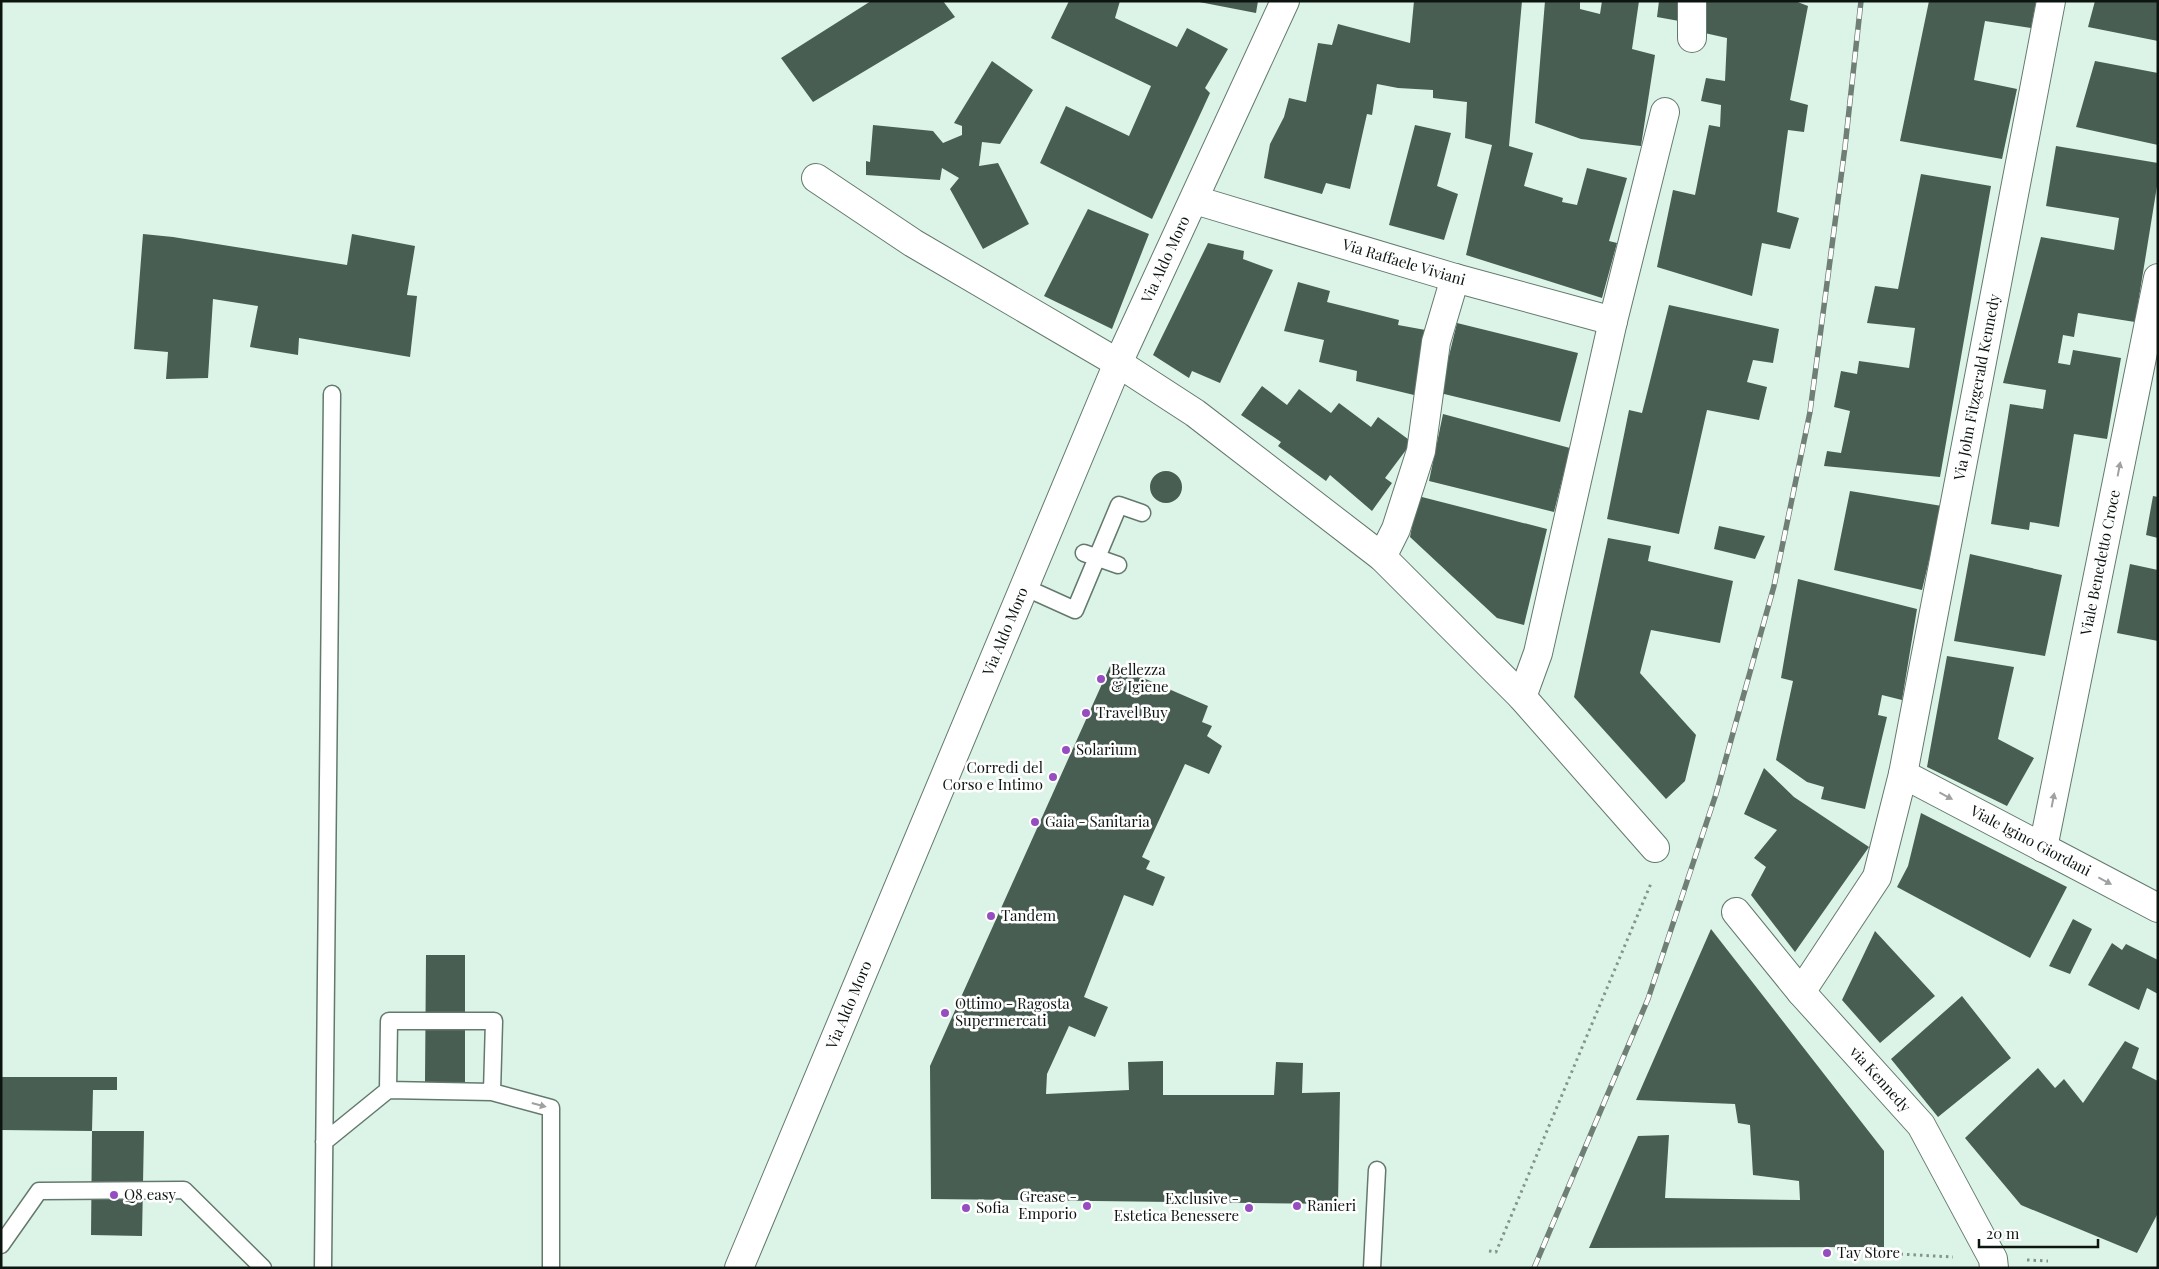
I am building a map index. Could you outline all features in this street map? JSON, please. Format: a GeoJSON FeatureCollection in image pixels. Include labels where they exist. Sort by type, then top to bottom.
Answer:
{"type":"FeatureCollection","features":[{"type":"Feature","properties":{"kind":"street","name":"Via Aldo Moro"},"geometry":{"type":"LineString","coordinates":[[739,1268],[1118,363],[1195,200],[1285,1]]}},
{"type":"Feature","properties":{"kind":"street"},"geometry":{"type":"LineString","coordinates":[[1692,1],[1692,38]]}},
{"type":"Feature","properties":{"kind":"street","name":"Via John Fitzgerald Kennedy"},"geometry":{"type":"LineString","coordinates":[[1801,992],[1877,877],[1902,774],[2051,1]]}},
{"type":"Feature","properties":{"kind":"street"},"geometry":{"type":"LineString","coordinates":[[1522,697],[1538,653],[1613,321],[1665,112]]}},
{"type":"Feature","properties":{"kind":"street"},"geometry":{"type":"LineString","coordinates":[[816,178],[913,243],[1118,363],[1195,413],[1382,557],[1522,697],[1654,848]]}},
{"type":"Feature","properties":{"kind":"street","name":"Via Raffaele Viviani"},"geometry":{"type":"LineString","coordinates":[[1195,200],[1455,278],[1613,321]]}},
{"type":"Feature","properties":{"kind":"street"},"geometry":{"type":"LineString","coordinates":[[1382,557],[1396,529],[1421,451],[1436,342],[1455,278]]}},
{"type":"Feature","properties":{"kind":"street","name":"Viale Benedetto Croce"},"geometry":{"type":"LineString","coordinates":[[2043,848],[2158,278]]}},
{"type":"Feature","properties":{"kind":"street","name":"Viale Igino Giordani"},"geometry":{"type":"LineString","coordinates":[[1902,774],[2158,908]]}},
{"type":"Feature","properties":{"kind":"street","name":"via Kennedy"},"geometry":{"type":"LineString","coordinates":[[1736,912],[1801,992],[1921,1125],[1993,1259],[1994,1268]]}},
{"type":"Feature","properties":{"kind":"lane"},"geometry":{"type":"LineString","coordinates":[[323,1268],[332,394]]}},
{"type":"Feature","properties":{"kind":"lane"},"geometry":{"type":"LineString","coordinates":[[1024,587],[1075,610],[1091,555],[1119,505],[1142,513]]}},
{"type":"Feature","properties":{"kind":"lane"},"geometry":{"type":"LineString","coordinates":[[1091,555],[1118,565]]}},
{"type":"Feature","properties":{"kind":"lane"},"geometry":{"type":"LineString","coordinates":[[388,1090],[390,1021],[494,1021],[492,1092]]}},
{"type":"Feature","properties":{"kind":"lane"},"geometry":{"type":"LineString","coordinates":[[324,1142],[388,1090],[492,1092],[551,1108],[551,1268]]}},
{"type":"Feature","properties":{"kind":"lane"},"geometry":{"type":"LineString","coordinates":[[1372,1268],[1377,1170]]}},
{"type":"Feature","properties":{"kind":"lane"},"geometry":{"type":"LineString","coordinates":[[1,1245],[39,1191],[184,1190],[263,1268]]}},
{"type":"Feature","properties":{"kind":"path"},"geometry":{"type":"LineString","coordinates":[[1489,1251],[1496,1252],[1660,863],[1654,848]]}},
{"type":"Feature","properties":{"kind":"building"},"geometry":{"type":"Polygon","coordinates":[[[871,1],[943,1],[955,17],[813,102],[781,58],[871,1]]]}},
{"type":"Feature","properties":{"kind":"building"},"geometry":{"type":"Polygon","coordinates":[[[1069,1],[1120,1],[1115,18],[1177,47],[1187,28],[1228,49],[1205,88],[1210,93],[1152,219],[1040,163],[1066,106],[1129,136],[1151,86],[1051,38],[1069,1]]]}},
{"type":"Feature","properties":{"kind":"building"},"geometry":{"type":"Polygon","coordinates":[[[1194,1],[1258,1],[1256,13],[1194,1]]]}},
{"type":"Feature","properties":{"kind":"building"},"geometry":{"type":"Polygon","coordinates":[[[1414,1],[1522,1],[1509,146],[1533,153],[1524,186],[1563,198],[1562,202],[1577,205],[1587,168],[1627,178],[1609,241],[1617,243],[1602,298],[1466,255],[1492,145],[1465,138],[1467,102],[1433,98],[1433,90],[1398,88],[1377,84],[1372,115],[1367,114],[1350,189],[1326,183],[1322,194],[1264,178],[1270,144],[1284,117],[1289,98],[1306,102],[1318,43],[1332,45],[1338,24],[1410,43],[1414,1]]]}},
{"type":"Feature","properties":{"kind":"building"},"geometry":{"type":"Polygon","coordinates":[[[1545,1],[1580,1],[1580,9],[1600,14],[1602,1],[1639,1],[1632,49],[1655,55],[1641,146],[1581,139],[1535,123],[1545,1]]]}},
{"type":"Feature","properties":{"kind":"building"},"geometry":{"type":"Polygon","coordinates":[[[1659,1],[1682,1],[1679,21],[1657,17],[1659,1]]]}},
{"type":"Feature","properties":{"kind":"building"},"geometry":{"type":"Polygon","coordinates":[[[1704,1],[1795,1],[1808,6],[1790,100],[1808,105],[1804,132],[1788,130],[1777,212],[1799,218],[1790,249],[1762,243],[1752,296],[1657,267],[1673,190],[1695,195],[1709,125],[1720,127],[1721,105],[1701,101],[1706,78],[1725,81],[1727,38],[1700,32],[1704,1]]]}},
{"type":"Feature","properties":{"kind":"building"},"geometry":{"type":"Polygon","coordinates":[[[1929,1],[2036,1],[2031,28],[1985,21],[1974,80],[2017,89],[2002,159],[1900,141],[1929,1]]]}},
{"type":"Feature","properties":{"kind":"building"},"geometry":{"type":"Polygon","coordinates":[[[2095,1],[2158,1],[2158,41],[2088,27],[2095,1]]]}},
{"type":"Feature","properties":{"kind":"building"},"geometry":{"type":"Polygon","coordinates":[[[992,61],[1033,90],[1000,144],[982,142],[979,166],[998,163],[1029,224],[983,249],[950,189],[959,178],[942,168],[940,180],[866,175],[866,161],[870,162],[873,125],[933,131],[943,143],[962,135],[962,126],[954,123],[992,61]]]}},
{"type":"Feature","properties":{"kind":"building"},"geometry":{"type":"Polygon","coordinates":[[[2095,61],[2158,73],[2158,145],[2076,127],[2095,61]]]}},
{"type":"Feature","properties":{"kind":"building"},"geometry":{"type":"Polygon","coordinates":[[[1415,125],[1451,133],[1437,186],[1458,194],[1444,240],[1389,225],[1415,125]]]}},
{"type":"Feature","properties":{"kind":"building"},"geometry":{"type":"Polygon","coordinates":[[[2056,146],[2158,163],[2158,180],[2135,322],[2078,313],[2074,337],[2063,335],[2058,363],[2070,365],[2073,350],[2121,358],[2107,439],[2074,434],[2059,527],[2030,522],[2029,530],[1991,524],[2010,404],[2043,409],[2046,390],[2003,383],[2041,237],[2114,250],[2119,218],[2046,206],[2056,146]]]}},
{"type":"Feature","properties":{"kind":"building"},"geometry":{"type":"Polygon","coordinates":[[[1921,174],[1991,186],[1940,477],[1824,466],[1827,451],[1841,453],[1850,411],[1834,407],[1841,371],[1857,374],[1859,361],[1909,368],[1915,328],[1867,323],[1875,286],[1898,289],[1921,174]]]}},
{"type":"Feature","properties":{"kind":"building"},"geometry":{"type":"Polygon","coordinates":[[[1088,209],[1149,234],[1112,329],[1044,296],[1088,209]]]}},
{"type":"Feature","properties":{"kind":"building"},"geometry":{"type":"Polygon","coordinates":[[[143,234],[173,237],[347,265],[352,234],[415,246],[407,295],[417,296],[410,357],[299,338],[298,355],[250,347],[258,306],[213,299],[208,378],[166,379],[168,352],[134,349],[143,234]]]}},
{"type":"Feature","properties":{"kind":"building"},"geometry":{"type":"Polygon","coordinates":[[[1208,243],[1244,251],[1243,259],[1273,270],[1220,383],[1192,371],[1189,378],[1153,355],[1208,243]]]}},
{"type":"Feature","properties":{"kind":"building"},"geometry":{"type":"Polygon","coordinates":[[[1298,282],[1330,291],[1327,302],[1399,320],[1398,325],[1431,331],[1414,395],[1356,381],[1357,371],[1319,362],[1324,340],[1284,331],[1298,282]]]}},
{"type":"Feature","properties":{"kind":"building"},"geometry":{"type":"Polygon","coordinates":[[[1669,305],[1779,329],[1773,363],[1753,360],[1747,382],[1767,387],[1759,420],[1707,410],[1679,534],[1607,519],[1629,410],[1642,413],[1669,305]]]}},
{"type":"Feature","properties":{"kind":"building"},"geometry":{"type":"Polygon","coordinates":[[[1457,323],[1578,353],[1560,422],[1440,393],[1457,323]]]}},
{"type":"Feature","properties":{"kind":"building"},"geometry":{"type":"Polygon","coordinates":[[[1262,386],[1287,405],[1299,389],[1331,413],[1339,403],[1371,427],[1378,417],[1412,442],[1385,478],[1392,483],[1372,511],[1330,475],[1326,481],[1278,446],[1281,442],[1241,415],[1262,386]]]}},
{"type":"Feature","properties":{"kind":"building"},"geometry":{"type":"Polygon","coordinates":[[[1443,414],[1570,448],[1554,512],[1429,481],[1443,414]]]}},
{"type":"Feature","properties":{"kind":"building"},"geometry":{"type":"Polygon","coordinates":[[[1166,471],[1172,472],[1177,476],[1181,481],[1181,493],[1177,498],[1172,502],[1166,503],[1160,502],[1155,498],[1151,493],[1150,487],[1151,481],[1155,476],[1160,472],[1166,471]]]}},
{"type":"Feature","properties":{"kind":"building"},"geometry":{"type":"Polygon","coordinates":[[[1850,491],[1942,506],[1922,590],[1834,570],[1850,491]]]}},
{"type":"Feature","properties":{"kind":"building"},"geometry":{"type":"Polygon","coordinates":[[[1418,496],[1547,529],[1524,625],[1497,618],[1410,537],[1418,496]]]}},
{"type":"Feature","properties":{"kind":"building"},"geometry":{"type":"Polygon","coordinates":[[[2153,496],[2158,497],[2158,538],[2146,535],[2153,496]]]}},
{"type":"Feature","properties":{"kind":"building"},"geometry":{"type":"Polygon","coordinates":[[[1719,526],[1765,536],[1755,559],[1714,549],[1719,526]]]}},
{"type":"Feature","properties":{"kind":"building"},"geometry":{"type":"Polygon","coordinates":[[[1608,538],[1651,546],[1648,561],[1733,581],[1720,643],[1651,630],[1640,673],[1696,735],[1685,781],[1666,799],[1574,697],[1608,538]]]}},
{"type":"Feature","properties":{"kind":"building"},"geometry":{"type":"Polygon","coordinates":[[[1970,554],[2062,575],[2045,656],[1954,641],[1970,554]]]}},
{"type":"Feature","properties":{"kind":"building"},"geometry":{"type":"Polygon","coordinates":[[[2130,564],[2158,570],[2158,641],[2117,633],[2130,564]]]}},
{"type":"Feature","properties":{"kind":"building"},"geometry":{"type":"Polygon","coordinates":[[[1798,579],[1917,609],[1902,700],[1882,695],[1878,715],[1887,717],[1865,809],[1821,799],[1824,787],[1807,782],[1776,760],[1793,681],[1781,678],[1798,579]]]}},
{"type":"Feature","properties":{"kind":"building"},"geometry":{"type":"Polygon","coordinates":[[[1947,656],[2014,667],[1998,739],[2034,758],[2007,806],[1927,767],[1947,656]]]}},
{"type":"Feature","properties":{"kind":"building"},"geometry":{"type":"Polygon","coordinates":[[[1111,664],[1208,706],[1202,722],[1212,726],[1207,736],[1222,746],[1209,774],[1185,764],[1142,857],[1150,861],[1146,869],[1165,877],[1153,906],[1124,895],[1084,997],[1108,1007],[1095,1037],[1069,1026],[1047,1074],[1046,1094],[1129,1090],[1128,1062],[1163,1061],[1163,1095],[1274,1095],[1276,1062],[1303,1063],[1302,1093],[1340,1092],[1338,1204],[931,1199],[930,1066],[1111,664]]]}},
{"type":"Feature","properties":{"kind":"building"},"geometry":{"type":"Polygon","coordinates":[[[1764,768],[1794,797],[1869,847],[1795,952],[1751,895],[1766,867],[1754,858],[1777,830],[1744,814],[1764,768]]]}},
{"type":"Feature","properties":{"kind":"building"},"geometry":{"type":"Polygon","coordinates":[[[1921,813],[2067,887],[2030,958],[1897,887],[1908,866],[1921,813]]]}},
{"type":"Feature","properties":{"kind":"building"},"geometry":{"type":"Polygon","coordinates":[[[2073,919],[2092,929],[2070,974],[2049,966],[2073,919]]]}},
{"type":"Feature","properties":{"kind":"building"},"geometry":{"type":"Polygon","coordinates":[[[1711,929],[1884,1151],[1884,1247],[1589,1248],[1638,1136],[1669,1135],[1665,1198],[1800,1200],[1799,1181],[1753,1175],[1750,1125],[1738,1123],[1735,1104],[1636,1100],[1711,929]]]}},
{"type":"Feature","properties":{"kind":"building"},"geometry":{"type":"Polygon","coordinates":[[[1875,931],[1935,996],[1880,1043],[1842,1000],[1875,931]]]}},
{"type":"Feature","properties":{"kind":"building"},"geometry":{"type":"Polygon","coordinates":[[[2112,943],[2122,950],[2126,944],[2158,960],[2158,994],[2147,988],[2139,1010],[2088,985],[2112,943]]]}},
{"type":"Feature","properties":{"kind":"building"},"geometry":{"type":"Polygon","coordinates":[[[426,955],[465,955],[465,1082],[425,1082],[426,955]]]}},
{"type":"Feature","properties":{"kind":"building"},"geometry":{"type":"Polygon","coordinates":[[[1962,996],[2011,1058],[1938,1117],[1891,1059],[1962,996]]]}},
{"type":"Feature","properties":{"kind":"building"},"geometry":{"type":"Polygon","coordinates":[[[2125,1041],[2139,1048],[2132,1068],[2158,1081],[2158,1213],[2137,1253],[2021,1205],[1965,1138],[2038,1068],[2055,1088],[2064,1079],[2083,1103],[2125,1041]]]}},
{"type":"Feature","properties":{"kind":"building"},"geometry":{"type":"Polygon","coordinates":[[[1,1077],[117,1077],[117,1090],[93,1090],[92,1131],[1,1130],[1,1077]]]}},
{"type":"Feature","properties":{"kind":"building"},"geometry":{"type":"Polygon","coordinates":[[[92,1131],[144,1131],[142,1236],[91,1235],[92,1131]]]}},
{"type":"Feature","properties":{"kind":"railway"},"geometry":{"type":"LineString","coordinates":[[1534,1268],[1648,999],[1716,794],[1774,586],[1810,412],[1845,147],[1861,1]]}},
{"type":"Feature","properties":{"kind":"place","name":"Bellezza & Igiene"},"geometry":{"type":"Point","coordinates":[1101,679]}},
{"type":"Feature","properties":{"kind":"place","name":"Travel Buy"},"geometry":{"type":"Point","coordinates":[1086,713]}},
{"type":"Feature","properties":{"kind":"place","name":"Solarium"},"geometry":{"type":"Point","coordinates":[1066,750]}},
{"type":"Feature","properties":{"kind":"place","name":"Corredi del Corso e Intimo"},"geometry":{"type":"Point","coordinates":[1053,777]}},
{"type":"Feature","properties":{"kind":"place","name":"Gaia - Sanitaria"},"geometry":{"type":"Point","coordinates":[1035,822]}},
{"type":"Feature","properties":{"kind":"place","name":"Tandem"},"geometry":{"type":"Point","coordinates":[991,916]}},
{"type":"Feature","properties":{"kind":"place","name":"Ottimo - Ragosta Supermercati"},"geometry":{"type":"Point","coordinates":[945,1013]}},
{"type":"Feature","properties":{"kind":"place","name":"Q8 easy"},"geometry":{"type":"Point","coordinates":[114,1195]}},
{"type":"Feature","properties":{"kind":"place","name":"Grease - Emporio"},"geometry":{"type":"Point","coordinates":[1087,1206]}},
{"type":"Feature","properties":{"kind":"place","name":"Ranieri"},"geometry":{"type":"Point","coordinates":[1297,1206]}},
{"type":"Feature","properties":{"kind":"place","name":"Sofia"},"geometry":{"type":"Point","coordinates":[966,1208]}},
{"type":"Feature","properties":{"kind":"place","name":"Exclusive - Estetica Benessere"},"geometry":{"type":"Point","coordinates":[1249,1208]}},
{"type":"Feature","properties":{"kind":"place","name":"Tay Store"},"geometry":{"type":"Point","coordinates":[1827,1253]}}]}
